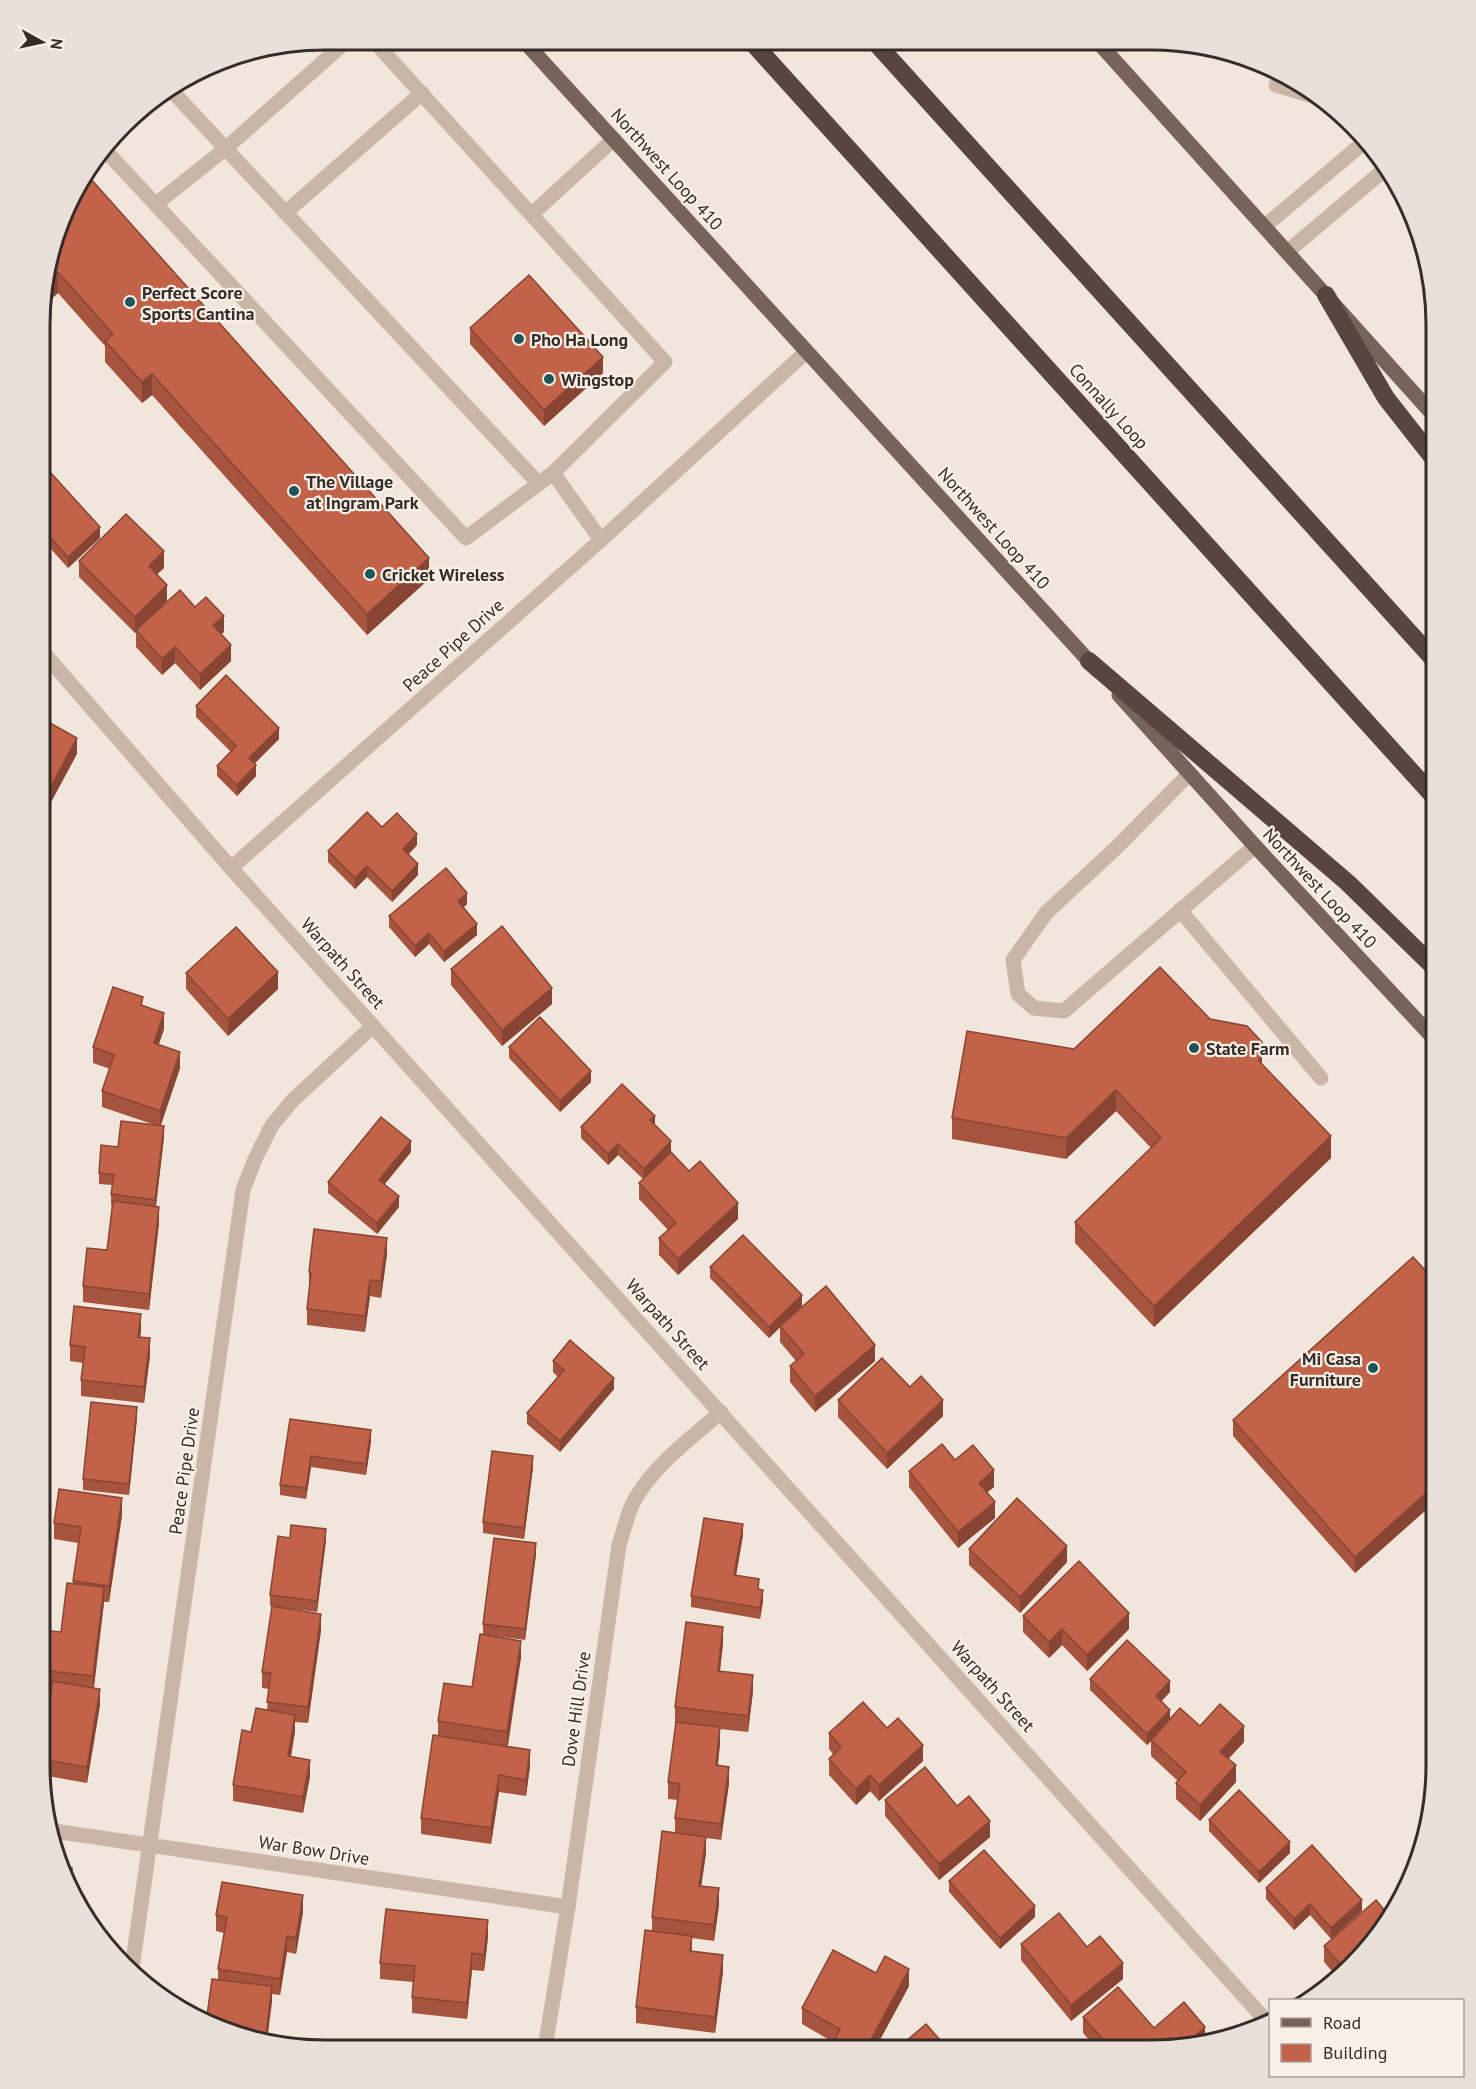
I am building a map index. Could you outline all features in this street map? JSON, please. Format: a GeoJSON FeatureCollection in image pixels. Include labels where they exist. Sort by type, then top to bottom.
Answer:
{"type":"FeatureCollection","features":[{"type":"Feature","properties":{"kind":"highway","name":"Connally Loop"},"geometry":{"type":"LineString","coordinates":[[759,50],[1426,788]]}},
{"type":"Feature","properties":{"kind":"highway"},"geometry":{"type":"LineString","coordinates":[[882,50],[1426,651]]}},
{"type":"Feature","properties":{"kind":"highway"},"geometry":{"type":"LineString","coordinates":[[1326,295],[1386,398],[1426,449]]}},
{"type":"Feature","properties":{"kind":"highway"},"geometry":{"type":"LineString","coordinates":[[1089,661],[1348,883],[1426,959]]}},
{"type":"Feature","properties":{"kind":"main road","name":"Northwest Loop 410"},"geometry":{"type":"LineString","coordinates":[[533,50],[1189,774],[1426,1030]]}},
{"type":"Feature","properties":{"kind":"main road"},"geometry":{"type":"LineString","coordinates":[[1105,50],[1426,407]]}},
{"type":"Feature","properties":{"kind":"street"},"geometry":{"type":"LineString","coordinates":[[156,204],[225,149],[337,50]]}},
{"type":"Feature","properties":{"kind":"street"},"geometry":{"type":"LineString","coordinates":[[109,154],[466,538],[553,473],[665,362],[382,50]]}},
{"type":"Feature","properties":{"kind":"street"},"geometry":{"type":"LineString","coordinates":[[1276,85],[1297,91]]}},
{"type":"Feature","properties":{"kind":"street"},"geometry":{"type":"LineString","coordinates":[[285,213],[422,93]]}},
{"type":"Feature","properties":{"kind":"street"},"geometry":{"type":"LineString","coordinates":[[175,94],[539,484]]}},
{"type":"Feature","properties":{"kind":"street"},"geometry":{"type":"LineString","coordinates":[[532,214],[614,139]]}},
{"type":"Feature","properties":{"kind":"street"},"geometry":{"type":"LineString","coordinates":[[1264,226],[1360,146]]}},
{"type":"Feature","properties":{"kind":"street"},"geometry":{"type":"LineString","coordinates":[[1287,252],[1381,173]]}},
{"type":"Feature","properties":{"kind":"street","name":"Peace Pipe Drive"},"geometry":{"type":"LineString","coordinates":[[231,868],[602,540],[806,352]]}},
{"type":"Feature","properties":{"kind":"street"},"geometry":{"type":"LineString","coordinates":[[553,473],[602,540]]}},
{"type":"Feature","properties":{"kind":"street","name":"Warpath Street"},"geometry":{"type":"LineString","coordinates":[[50,660],[231,868],[1262,2016]]}},
{"type":"Feature","properties":{"kind":"street"},"geometry":{"type":"LineString","coordinates":[[1189,774],[1117,847],[1046,913],[1013,960],[1018,994],[1034,1008],[1064,1011],[1255,846]]}},
{"type":"Feature","properties":{"kind":"street"},"geometry":{"type":"LineString","coordinates":[[1180,910],[1322,1078]]}},
{"type":"Feature","properties":{"kind":"street","name":"Peace Pipe Drive"},"geometry":{"type":"LineString","coordinates":[[133,1962],[243,1190],[272,1125],[293,1100],[373,1026]]}},
{"type":"Feature","properties":{"kind":"street","name":"Dove Hill Drive"},"geometry":{"type":"LineString","coordinates":[[546,2039],[623,1535],[632,1504],[644,1485],[658,1468],[721,1412]]}},
{"type":"Feature","properties":{"kind":"street","name":"War Bow Drive"},"geometry":{"type":"LineString","coordinates":[[58,1832],[568,1907]]}},
{"type":"Feature","properties":{"kind":"building","name":"The Village at Ingram Park"},"geometry":{"type":"Polygon","coordinates":[[[91,179],[429,558],[367,614],[152,374],[142,382],[105,341],[113,334],[58,272],[54,275],[64,236],[91,179]]]}},
{"type":"Feature","properties":{"kind":"building"},"geometry":{"type":"Polygon","coordinates":[[[529,275],[603,357],[544,410],[470,328],[529,275]]]}},
{"type":"Feature","properties":{"kind":"building"},"geometry":{"type":"Polygon","coordinates":[[[50,472],[100,527],[68,557],[50,537],[50,472]]]}},
{"type":"Feature","properties":{"kind":"building"},"geometry":{"type":"Polygon","coordinates":[[[126,514],[164,551],[149,566],[167,585],[135,617],[79,561],[126,514]]]}},
{"type":"Feature","properties":{"kind":"building"},"geometry":{"type":"Polygon","coordinates":[[[180,590],[195,607],[206,597],[224,616],[213,625],[231,645],[200,674],[175,647],[162,659],[136,630],[180,590]]]}},
{"type":"Feature","properties":{"kind":"building"},"geometry":{"type":"Polygon","coordinates":[[[226,675],[279,728],[249,758],[256,765],[237,785],[217,766],[236,746],[196,706],[226,675]]]}},
{"type":"Feature","properties":{"kind":"building"},"geometry":{"type":"Polygon","coordinates":[[[50,723],[77,738],[50,788],[50,723]]]}},
{"type":"Feature","properties":{"kind":"building"},"geometry":{"type":"Polygon","coordinates":[[[367,812],[382,827],[397,813],[417,834],[403,849],[418,864],[392,891],[367,866],[355,878],[328,851],[367,812]]]}},
{"type":"Feature","properties":{"kind":"building"},"geometry":{"type":"Polygon","coordinates":[[[446,868],[467,893],[458,901],[477,924],[444,951],[429,933],[415,946],[389,916],[446,868]]]}},
{"type":"Feature","properties":{"kind":"building"},"geometry":{"type":"Polygon","coordinates":[[[502,926],[552,988],[502,1030],[451,969],[502,926]]]}},
{"type":"Feature","properties":{"kind":"building"},"geometry":{"type":"Polygon","coordinates":[[[236,927],[278,972],[228,1019],[186,973],[236,927]]]}},
{"type":"Feature","properties":{"kind":"building"},"geometry":{"type":"Polygon","coordinates":[[[1160,967],[1210,1019],[1247,1026],[1262,1042],[1259,1061],[1331,1136],[1154,1306],[1075,1222],[1161,1138],[1116,1090],[1066,1138],[952,1118],[967,1031],[1074,1049],[1160,967]]]}},
{"type":"Feature","properties":{"kind":"building"},"geometry":{"type":"Polygon","coordinates":[[[113,987],[143,997],[141,1005],[164,1013],[154,1043],[180,1052],[160,1111],[102,1091],[114,1055],[93,1047],[113,987]]]}},
{"type":"Feature","properties":{"kind":"building"},"geometry":{"type":"Polygon","coordinates":[[[540,1017],[591,1071],[560,1101],[509,1047],[540,1017]]]}},
{"type":"Feature","properties":{"kind":"building"},"geometry":{"type":"Polygon","coordinates":[[[622,1084],[655,1116],[650,1120],[671,1141],[644,1169],[618,1144],[608,1154],[581,1127],[622,1084]]]}},
{"type":"Feature","properties":{"kind":"building"},"geometry":{"type":"Polygon","coordinates":[[[381,1117],[411,1141],[379,1180],[399,1196],[377,1223],[328,1182],[381,1117]]]}},
{"type":"Feature","properties":{"kind":"building"},"geometry":{"type":"Polygon","coordinates":[[[121,1121],[164,1126],[155,1200],[111,1194],[114,1175],[99,1173],[101,1145],[118,1147],[121,1121]]]}},
{"type":"Feature","properties":{"kind":"building"},"geometry":{"type":"Polygon","coordinates":[[[671,1152],[689,1171],[700,1161],[738,1203],[678,1259],[659,1238],[676,1223],[639,1183],[671,1152]]]}},
{"type":"Feature","properties":{"kind":"building"},"geometry":{"type":"Polygon","coordinates":[[[113,1201],[159,1207],[149,1294],[83,1286],[87,1248],[107,1250],[113,1201]]]}},
{"type":"Feature","properties":{"kind":"building"},"geometry":{"type":"Polygon","coordinates":[[[314,1229],[387,1238],[381,1281],[370,1280],[365,1316],[307,1309],[314,1229]]]}},
{"type":"Feature","properties":{"kind":"building"},"geometry":{"type":"Polygon","coordinates":[[[743,1235],[802,1295],[769,1327],[710,1267],[743,1235]]]}},
{"type":"Feature","properties":{"kind":"building","name":"Mi Casa Furniture"},"geometry":{"type":"Polygon","coordinates":[[[1413,1257],[1426,1271],[1426,1493],[1355,1557],[1233,1420],[1413,1257]]]}},
{"type":"Feature","properties":{"kind":"building"},"geometry":{"type":"Polygon","coordinates":[[[826,1286],[875,1345],[815,1396],[790,1366],[804,1354],[780,1326],[826,1286]]]}},
{"type":"Feature","properties":{"kind":"building"},"geometry":{"type":"Polygon","coordinates":[[[74,1306],[141,1314],[138,1337],[150,1338],[144,1387],[81,1380],[85,1347],[70,1345],[74,1306]]]}},
{"type":"Feature","properties":{"kind":"building"},"geometry":{"type":"Polygon","coordinates":[[[570,1340],[614,1378],[560,1441],[527,1413],[564,1370],[553,1361],[570,1340]]]}},
{"type":"Feature","properties":{"kind":"building"},"geometry":{"type":"Polygon","coordinates":[[[882,1358],[910,1387],[921,1376],[943,1400],[887,1453],[838,1400],[882,1358]]]}},
{"type":"Feature","properties":{"kind":"building"},"geometry":{"type":"Polygon","coordinates":[[[91,1402],[137,1407],[129,1484],[83,1479],[91,1402]]]}},
{"type":"Feature","properties":{"kind":"building"},"geometry":{"type":"Polygon","coordinates":[[[290,1419],[371,1430],[366,1464],[311,1456],[306,1488],[280,1485],[290,1419]]]}},
{"type":"Feature","properties":{"kind":"building"},"geometry":{"type":"Polygon","coordinates":[[[942,1444],[955,1460],[973,1445],[994,1470],[979,1483],[995,1502],[958,1532],[909,1471],[942,1444]]]}},
{"type":"Feature","properties":{"kind":"building"},"geometry":{"type":"Polygon","coordinates":[[[492,1451],[533,1456],[524,1528],[483,1522],[492,1451]]]}},
{"type":"Feature","properties":{"kind":"building"},"geometry":{"type":"Polygon","coordinates":[[[59,1489],[122,1498],[109,1586],[73,1581],[81,1527],[54,1523],[59,1489]]]}},
{"type":"Feature","properties":{"kind":"building"},"geometry":{"type":"Polygon","coordinates":[[[1017,1498],[1067,1546],[1020,1597],[969,1549],[1017,1498]]]}},
{"type":"Feature","properties":{"kind":"building"},"geometry":{"type":"Polygon","coordinates":[[[704,1518],[743,1524],[734,1575],[759,1579],[758,1589],[763,1590],[760,1608],[691,1596],[704,1518]]]}},
{"type":"Feature","properties":{"kind":"building"},"geometry":{"type":"Polygon","coordinates":[[[291,1525],[326,1529],[317,1601],[270,1595],[278,1536],[290,1538],[291,1525]]]}},
{"type":"Feature","properties":{"kind":"building"},"geometry":{"type":"Polygon","coordinates":[[[494,1538],[536,1543],[525,1629],[483,1624],[494,1538]]]}},
{"type":"Feature","properties":{"kind":"building"},"geometry":{"type":"Polygon","coordinates":[[[1079,1561],[1129,1613],[1087,1655],[1062,1629],[1049,1642],[1023,1616],[1079,1561]]]}},
{"type":"Feature","properties":{"kind":"building"},"geometry":{"type":"Polygon","coordinates":[[[67,1583],[104,1587],[93,1676],[50,1671],[50,1631],[61,1632],[67,1583]]]}},
{"type":"Feature","properties":{"kind":"building"},"geometry":{"type":"Polygon","coordinates":[[[272,1606],[321,1614],[308,1707],[267,1702],[271,1673],[262,1672],[272,1606]]]}},
{"type":"Feature","properties":{"kind":"building"},"geometry":{"type":"Polygon","coordinates":[[[686,1622],[723,1627],[718,1671],[753,1675],[748,1716],[675,1707],[686,1622]]]}},
{"type":"Feature","properties":{"kind":"building"},"geometry":{"type":"Polygon","coordinates":[[[480,1634],[521,1641],[507,1732],[438,1721],[444,1683],[472,1687],[480,1634]]]}},
{"type":"Feature","properties":{"kind":"building"},"geometry":{"type":"Polygon","coordinates":[[[1127,1640],[1170,1681],[1156,1696],[1170,1710],[1147,1734],[1090,1679],[1127,1640]]]}},
{"type":"Feature","properties":{"kind":"building"},"geometry":{"type":"Polygon","coordinates":[[[53,1681],[100,1689],[87,1767],[50,1761],[50,1696],[53,1681]]]}},
{"type":"Feature","properties":{"kind":"building"},"geometry":{"type":"Polygon","coordinates":[[[863,1702],[887,1728],[898,1718],[923,1745],[879,1785],[870,1775],[856,1789],[829,1759],[841,1747],[829,1733],[863,1702]]]}},
{"type":"Feature","properties":{"kind":"building"},"geometry":{"type":"Polygon","coordinates":[[[1220,1704],[1244,1726],[1220,1752],[1236,1765],[1200,1805],[1176,1783],[1186,1772],[1151,1740],[1180,1708],[1200,1726],[1220,1704]]]}},
{"type":"Feature","properties":{"kind":"building"},"geometry":{"type":"Polygon","coordinates":[[[256,1708],[295,1715],[288,1756],[310,1760],[303,1797],[233,1785],[242,1730],[251,1732],[256,1708]]]}},
{"type":"Feature","properties":{"kind":"building"},"geometry":{"type":"Polygon","coordinates":[[[676,1722],[720,1727],[716,1765],[729,1767],[721,1824],[675,1818],[680,1784],[668,1782],[676,1722]]]}},
{"type":"Feature","properties":{"kind":"building"},"geometry":{"type":"Polygon","coordinates":[[[433,1735],[530,1750],[526,1780],[499,1775],[491,1828],[421,1818],[433,1735]]]}},
{"type":"Feature","properties":{"kind":"building"},"geometry":{"type":"Polygon","coordinates":[[[925,1767],[957,1806],[969,1796],[990,1821],[939,1864],[885,1800],[925,1767]]]}},
{"type":"Feature","properties":{"kind":"building"},"geometry":{"type":"Polygon","coordinates":[[[1239,1790],[1290,1842],[1259,1872],[1209,1820],[1239,1790]]]}},
{"type":"Feature","properties":{"kind":"building"},"geometry":{"type":"Polygon","coordinates":[[[662,1831],[706,1837],[699,1886],[719,1888],[714,1925],[652,1917],[662,1831]]]}},
{"type":"Feature","properties":{"kind":"building"},"geometry":{"type":"Polygon","coordinates":[[[1312,1845],[1362,1900],[1331,1928],[1310,1904],[1294,1919],[1266,1888],[1312,1845]]]}},
{"type":"Feature","properties":{"kind":"building"},"geometry":{"type":"Polygon","coordinates":[[[984,1850],[1035,1906],[1000,1938],[949,1881],[984,1850]]]}},
{"type":"Feature","properties":{"kind":"building"},"geometry":{"type":"Polygon","coordinates":[[[222,1882],[303,1895],[296,1938],[287,1936],[280,1979],[218,1969],[227,1917],[216,1915],[222,1882]]]}},
{"type":"Feature","properties":{"kind":"building"},"geometry":{"type":"Polygon","coordinates":[[[1376,1900],[1385,1910],[1370,1932],[1341,1964],[1324,1946],[1376,1900]]]}},
{"type":"Feature","properties":{"kind":"building"},"geometry":{"type":"Polygon","coordinates":[[[386,1909],[488,1920],[484,1955],[472,1953],[467,2003],[412,1997],[415,1966],[380,1963],[386,1909]]]}},
{"type":"Feature","properties":{"kind":"building"},"geometry":{"type":"Polygon","coordinates":[[[1059,1913],[1087,1947],[1100,1936],[1123,1963],[1071,2005],[1021,1944],[1059,1913]]]}},
{"type":"Feature","properties":{"kind":"building"},"geometry":{"type":"Polygon","coordinates":[[[645,1930],[692,1936],[690,1951],[723,1955],[715,2017],[636,2007],[645,1930]]]}},
{"type":"Feature","properties":{"kind":"building"},"geometry":{"type":"Polygon","coordinates":[[[833,1950],[876,1973],[885,1956],[909,1969],[871,2039],[834,2039],[840,2029],[802,2008],[833,1950]]]}},
{"type":"Feature","properties":{"kind":"building"},"geometry":{"type":"Polygon","coordinates":[[[212,1979],[272,1986],[266,2033],[236,2025],[207,2013],[212,1979]]]}},
{"type":"Feature","properties":{"kind":"building"},"geometry":{"type":"Polygon","coordinates":[[[1118,1987],[1154,2028],[1184,2002],[1205,2027],[1195,2036],[1187,2037],[1103,2039],[1083,2017],[1118,1987]]]}},
{"type":"Feature","properties":{"kind":"building"},"geometry":{"type":"Polygon","coordinates":[[[926,2024],[939,2039],[909,2039],[926,2024]]]}},
{"type":"Feature","properties":{"kind":"place","name":"Perfect Score Sports Cantina"},"geometry":{"type":"Point","coordinates":[130,302]}},
{"type":"Feature","properties":{"kind":"place","name":"Pho Ha Long"},"geometry":{"type":"Point","coordinates":[519,339]}},
{"type":"Feature","properties":{"kind":"place","name":"Wingstop"},"geometry":{"type":"Point","coordinates":[549,379]}},
{"type":"Feature","properties":{"kind":"place","name":"The Village at Ingram Park"},"geometry":{"type":"Point","coordinates":[294,491]}},
{"type":"Feature","properties":{"kind":"place","name":"Cricket Wireless"},"geometry":{"type":"Point","coordinates":[370,574]}},
{"type":"Feature","properties":{"kind":"place","name":"State Farm"},"geometry":{"type":"Point","coordinates":[1194,1048]}},
{"type":"Feature","properties":{"kind":"place","name":"Mi Casa Furniture"},"geometry":{"type":"Point","coordinates":[1373,1368]}}]}
